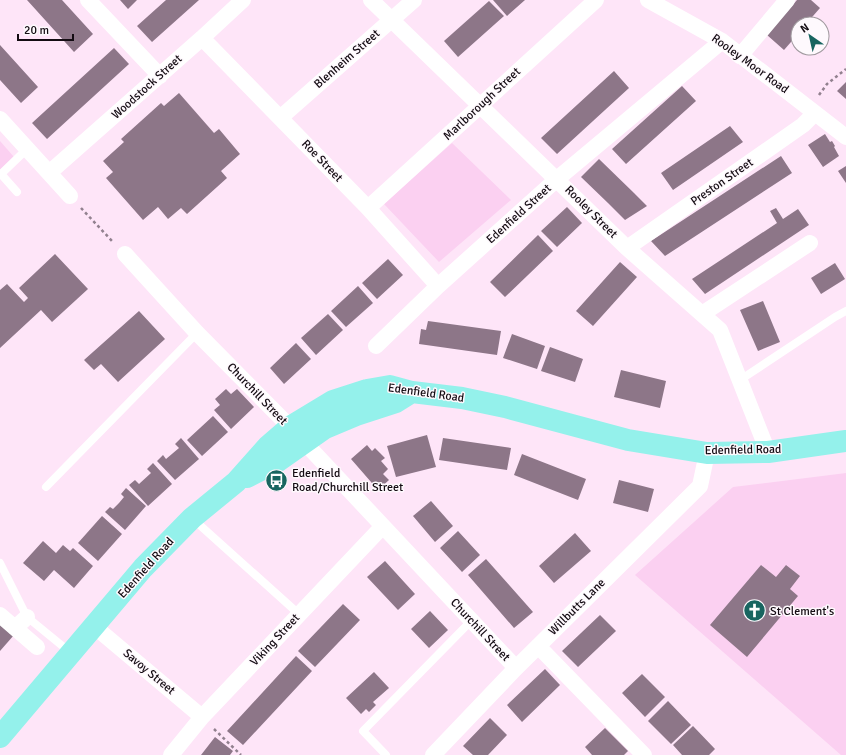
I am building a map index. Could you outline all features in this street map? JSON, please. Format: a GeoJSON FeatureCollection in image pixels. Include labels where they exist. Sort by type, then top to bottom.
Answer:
{"type":"FeatureCollection","features":[{"type":"Feature","properties":{"kind":"main road","name":"Edenfield Road"},"geometry":{"type":"LineString","coordinates":[[0,737],[95,627],[143,568],[192,518],[236,482],[268,446],[297,435],[333,401],[367,390],[390,386],[412,392],[462,398],[504,407],[628,440],[706,453],[768,452],[846,441]]}},
{"type":"Feature","properties":{"kind":"street"},"geometry":{"type":"LineString","coordinates":[[88,0],[160,76]]}},
{"type":"Feature","properties":{"kind":"street","name":"Woodstock Street"},"geometry":{"type":"LineString","coordinates":[[49,173],[160,76],[243,0]]}},
{"type":"Feature","properties":{"kind":"street","name":"Rooley Street"},"geometry":{"type":"LineString","coordinates":[[371,0],[627,248],[720,330],[768,452]]}},
{"type":"Feature","properties":{"kind":"street","name":"Blenheim Street"},"geometry":{"type":"LineString","coordinates":[[280,118],[414,0]]}},
{"type":"Feature","properties":{"kind":"street","name":"Marlborough Street"},"geometry":{"type":"LineString","coordinates":[[368,208],[596,0]]}},
{"type":"Feature","properties":{"kind":"street","name":"Rooley Moor Road"},"geometry":{"type":"LineString","coordinates":[[648,0],[722,41],[846,137]]}},
{"type":"Feature","properties":{"kind":"street"},"geometry":{"type":"LineString","coordinates":[[740,56],[787,0]]}},
{"type":"Feature","properties":{"kind":"street","name":"Roe Street"},"geometry":{"type":"LineString","coordinates":[[202,38],[368,208],[438,286]]}},
{"type":"Feature","properties":{"kind":"street","name":"Edenfield Street"},"geometry":{"type":"LineString","coordinates":[[376,346],[438,286],[557,179],[722,41]]}},
{"type":"Feature","properties":{"kind":"street","name":"Preston Street"},"geometry":{"type":"LineString","coordinates":[[627,248],[803,125],[812,110]]}},
{"type":"Feature","properties":{"kind":"street"},"geometry":{"type":"LineString","coordinates":[[0,119],[70,196]]}},
{"type":"Feature","properties":{"kind":"street"},"geometry":{"type":"LineString","coordinates":[[702,314],[810,243]]}},
{"type":"Feature","properties":{"kind":"street","name":"Churchill Street"},"geometry":{"type":"LineString","coordinates":[[125,254],[516,668]]}},
{"type":"Feature","properties":{"kind":"street","name":"Willbutts Lane"},"geometry":{"type":"LineString","coordinates":[[442,752],[516,668],[700,486],[706,453]]}},
{"type":"Feature","properties":{"kind":"street","name":"Viking Street"},"geometry":{"type":"LineString","coordinates":[[171,755],[202,717],[382,527]]}},
{"type":"Feature","properties":{"kind":"street"},"geometry":{"type":"LineString","coordinates":[[0,615],[37,647]]}},
{"type":"Feature","properties":{"kind":"street"},"geometry":{"type":"LineString","coordinates":[[15,628],[28,617]]}},
{"type":"Feature","properties":{"kind":"street","name":"Savoy Street"},"geometry":{"type":"LineString","coordinates":[[95,627],[202,717]]}},
{"type":"Feature","properties":{"kind":"street"},"geometry":{"type":"LineString","coordinates":[[538,646],[644,755]]}},
{"type":"Feature","properties":{"kind":"lane"},"geometry":{"type":"LineString","coordinates":[[17,192],[1,174],[27,149]]}},
{"type":"Feature","properties":{"kind":"lane"},"geometry":{"type":"LineString","coordinates":[[740,380],[846,311]]}},
{"type":"Feature","properties":{"kind":"lane"},"geometry":{"type":"LineString","coordinates":[[46,487],[198,333]]}},
{"type":"Feature","properties":{"kind":"lane"},"geometry":{"type":"LineString","coordinates":[[192,518],[300,615]]}},
{"type":"Feature","properties":{"kind":"lane"},"geometry":{"type":"LineString","coordinates":[[0,563],[28,617],[72,653]]}},
{"type":"Feature","properties":{"kind":"lane"},"geometry":{"type":"LineString","coordinates":[[386,755],[363,731],[471,621]]}},
{"type":"Feature","properties":{"kind":"path"},"geometry":{"type":"LineString","coordinates":[[812,110],[827,84],[846,69]]}},
{"type":"Feature","properties":{"kind":"path"},"geometry":{"type":"LineString","coordinates":[[70,196],[125,254]]}},
{"type":"Feature","properties":{"kind":"path"},"geometry":{"type":"LineString","coordinates":[[202,717],[242,755]]}},
{"type":"Feature","properties":{"kind":"shaded area"},"geometry":{"type":"Polygon","coordinates":[[[0,141],[14,157],[0,170],[0,141]]]}},
{"type":"Feature","properties":{"kind":"shaded area"},"geometry":{"type":"Polygon","coordinates":[[[452,143],[511,200],[439,262],[384,204],[452,143]]]}},
{"type":"Feature","properties":{"kind":"shaded area"},"geometry":{"type":"Polygon","coordinates":[[[846,473],[846,755],[841,755],[635,575],[733,487],[846,473]]]}},
{"type":"Feature","properties":{"kind":"building"},"geometry":{"type":"Polygon","coordinates":[[[27,0],[62,0],[93,34],[74,52],[27,0]]]}},
{"type":"Feature","properties":{"kind":"building"},"geometry":{"type":"Polygon","coordinates":[[[120,0],[137,0],[128,9],[120,0]]]}},
{"type":"Feature","properties":{"kind":"building"},"geometry":{"type":"Polygon","coordinates":[[[166,0],[199,0],[152,42],[137,26],[166,0]]]}},
{"type":"Feature","properties":{"kind":"building"},"geometry":{"type":"Polygon","coordinates":[[[493,0],[525,0],[507,16],[493,0]]]}},
{"type":"Feature","properties":{"kind":"building"},"geometry":{"type":"Polygon","coordinates":[[[797,0],[811,0],[820,8],[813,16],[790,16],[790,43],[784,50],[767,35],[797,0]]]}},
{"type":"Feature","properties":{"kind":"building"},"geometry":{"type":"Polygon","coordinates":[[[489,1],[504,16],[458,57],[444,41],[489,1]]]}},
{"type":"Feature","properties":{"kind":"building"},"geometry":{"type":"Polygon","coordinates":[[[0,45],[38,87],[21,103],[0,80],[0,45]]]}},
{"type":"Feature","properties":{"kind":"building"},"geometry":{"type":"Polygon","coordinates":[[[114,48],[129,64],[47,139],[32,123],[114,48]]]}},
{"type":"Feature","properties":{"kind":"building"},"geometry":{"type":"Polygon","coordinates":[[[614,71],[629,88],[557,154],[541,138],[614,71]]]}},
{"type":"Feature","properties":{"kind":"building"},"geometry":{"type":"Polygon","coordinates":[[[846,82],[846,99],[837,91],[846,82]]]}},
{"type":"Feature","properties":{"kind":"building"},"geometry":{"type":"Polygon","coordinates":[[[682,86],[696,101],[626,164],[612,149],[682,86]]]}},
{"type":"Feature","properties":{"kind":"building"},"geometry":{"type":"Polygon","coordinates":[[[179,93],[214,133],[219,129],[240,154],[221,171],[227,178],[187,214],[181,208],[168,219],[158,207],[143,220],[106,178],[113,172],[103,161],[124,142],[121,139],[161,103],[164,106],[179,93]]]}},
{"type":"Feature","properties":{"kind":"building"},"geometry":{"type":"Polygon","coordinates":[[[730,126],[743,142],[673,190],[661,173],[730,126]]]}},
{"type":"Feature","properties":{"kind":"building"},"geometry":{"type":"Polygon","coordinates":[[[825,134],[830,142],[832,141],[839,156],[823,167],[808,145],[825,134]]]}},
{"type":"Feature","properties":{"kind":"building"},"geometry":{"type":"Polygon","coordinates":[[[781,156],[792,173],[665,256],[651,241],[781,156]]]}},
{"type":"Feature","properties":{"kind":"building"},"geometry":{"type":"Polygon","coordinates":[[[599,159],[647,206],[625,220],[581,177],[599,159]]]}},
{"type":"Feature","properties":{"kind":"building"},"geometry":{"type":"Polygon","coordinates":[[[846,166],[846,183],[838,171],[846,166]]]}},
{"type":"Feature","properties":{"kind":"building"},"geometry":{"type":"Polygon","coordinates":[[[567,207],[582,223],[557,247],[541,231],[567,207]]]}},
{"type":"Feature","properties":{"kind":"building"},"geometry":{"type":"Polygon","coordinates":[[[776,208],[783,219],[798,209],[809,225],[705,294],[692,279],[777,223],[770,211],[776,208]]]}},
{"type":"Feature","properties":{"kind":"building"},"geometry":{"type":"Polygon","coordinates":[[[538,235],[553,251],[505,297],[490,282],[538,235]]]}},
{"type":"Feature","properties":{"kind":"building"},"geometry":{"type":"Polygon","coordinates":[[[55,254],[88,289],[52,322],[41,310],[0,348],[0,290],[7,284],[24,302],[28,298],[19,288],[55,254]]]}},
{"type":"Feature","properties":{"kind":"building"},"geometry":{"type":"Polygon","coordinates":[[[388,259],[403,275],[377,299],[362,283],[388,259]]]}},
{"type":"Feature","properties":{"kind":"building"},"geometry":{"type":"Polygon","coordinates":[[[620,262],[637,277],[593,326],[576,311],[620,262]]]}},
{"type":"Feature","properties":{"kind":"building"},"geometry":{"type":"Polygon","coordinates":[[[835,263],[845,279],[821,294],[811,278],[835,263]]]}},
{"type":"Feature","properties":{"kind":"building"},"geometry":{"type":"Polygon","coordinates":[[[358,286],[373,303],[346,327],[331,311],[358,286]]]}},
{"type":"Feature","properties":{"kind":"building"},"geometry":{"type":"Polygon","coordinates":[[[763,301],[780,342],[758,351],[740,310],[763,301]]]}},
{"type":"Feature","properties":{"kind":"building"},"geometry":{"type":"Polygon","coordinates":[[[139,311],[165,339],[118,382],[101,364],[94,370],[84,360],[139,311]]]}},
{"type":"Feature","properties":{"kind":"building"},"geometry":{"type":"Polygon","coordinates":[[[328,314],[343,330],[316,355],[301,338],[328,314]]]}},
{"type":"Feature","properties":{"kind":"building"},"geometry":{"type":"Polygon","coordinates":[[[428,321],[501,331],[497,355],[419,344],[421,329],[426,330],[428,321]]]}},
{"type":"Feature","properties":{"kind":"building"},"geometry":{"type":"Polygon","coordinates":[[[512,334],[545,346],[537,369],[503,358],[512,334]]]}},
{"type":"Feature","properties":{"kind":"building"},"geometry":{"type":"Polygon","coordinates":[[[296,343],[311,359],[284,384],[270,368],[296,343]]]}},
{"type":"Feature","properties":{"kind":"building"},"geometry":{"type":"Polygon","coordinates":[[[550,347],[583,359],[575,382],[541,371],[550,347]]]}},
{"type":"Feature","properties":{"kind":"building"},"geometry":{"type":"Polygon","coordinates":[[[621,370],[666,381],[660,408],[614,397],[621,370]]]}},
{"type":"Feature","properties":{"kind":"building"},"geometry":{"type":"Polygon","coordinates":[[[226,389],[231,394],[237,389],[254,407],[231,429],[214,410],[220,405],[215,399],[226,389]]]}},
{"type":"Feature","properties":{"kind":"building"},"geometry":{"type":"Polygon","coordinates":[[[213,416],[228,432],[202,456],[187,440],[213,416]]]}},
{"type":"Feature","properties":{"kind":"building"},"geometry":{"type":"Polygon","coordinates":[[[427,435],[436,467],[396,477],[387,446],[427,435]]]}},
{"type":"Feature","properties":{"kind":"building"},"geometry":{"type":"Polygon","coordinates":[[[181,438],[199,459],[175,480],[157,461],[163,455],[166,459],[179,448],[175,444],[181,438]]]}},
{"type":"Feature","properties":{"kind":"building"},"geometry":{"type":"Polygon","coordinates":[[[443,438],[511,448],[507,470],[439,460],[443,438]]]}},
{"type":"Feature","properties":{"kind":"building"},"geometry":{"type":"Polygon","coordinates":[[[367,445],[372,451],[375,448],[385,458],[381,461],[388,469],[383,474],[389,480],[378,490],[351,459],[367,445]]]}},
{"type":"Feature","properties":{"kind":"building"},"geometry":{"type":"Polygon","coordinates":[[[522,454],[586,479],[578,500],[514,475],[522,454]]]}},
{"type":"Feature","properties":{"kind":"building"},"geometry":{"type":"Polygon","coordinates":[[[153,463],[172,484],[148,506],[129,485],[135,480],[139,484],[151,473],[147,469],[153,463]]]}},
{"type":"Feature","properties":{"kind":"building"},"geometry":{"type":"Polygon","coordinates":[[[619,480],[654,489],[648,512],[613,503],[619,480]]]}},
{"type":"Feature","properties":{"kind":"building"},"geometry":{"type":"Polygon","coordinates":[[[126,488],[146,506],[125,530],[105,512],[110,507],[113,509],[119,503],[124,497],[121,494],[126,488]]]}},
{"type":"Feature","properties":{"kind":"building"},"geometry":{"type":"Polygon","coordinates":[[[431,501],[453,526],[435,542],[413,516],[431,501]]]}},
{"type":"Feature","properties":{"kind":"building"},"geometry":{"type":"Polygon","coordinates":[[[102,516],[122,534],[98,561],[78,543],[102,516]]]}},
{"type":"Feature","properties":{"kind":"building"},"geometry":{"type":"Polygon","coordinates":[[[458,531],[480,555],[462,572],[440,548],[458,531]]]}},
{"type":"Feature","properties":{"kind":"building"},"geometry":{"type":"Polygon","coordinates":[[[575,533],[591,551],[554,583],[539,566],[575,533]]]}},
{"type":"Feature","properties":{"kind":"building"},"geometry":{"type":"Polygon","coordinates":[[[43,541],[56,553],[63,545],[70,551],[73,548],[93,566],[74,588],[54,570],[44,581],[23,563],[43,541]]]}},
{"type":"Feature","properties":{"kind":"building"},"geometry":{"type":"Polygon","coordinates":[[[486,559],[533,612],[514,628],[468,575],[486,559]]]}},
{"type":"Feature","properties":{"kind":"building"},"geometry":{"type":"Polygon","coordinates":[[[385,561],[415,594],[398,610],[367,577],[385,561]]]}},
{"type":"Feature","properties":{"kind":"building","name":"St Clement's"},"geometry":{"type":"Polygon","coordinates":[[[761,565],[776,577],[786,565],[800,576],[790,589],[798,596],[747,657],[710,625],[761,565]]]}},
{"type":"Feature","properties":{"kind":"building"},"geometry":{"type":"Polygon","coordinates":[[[343,604],[360,620],[315,667],[298,651],[343,604]]]}},
{"type":"Feature","properties":{"kind":"building"},"geometry":{"type":"Polygon","coordinates":[[[430,611],[448,630],[429,648],[411,629],[430,611]]]}},
{"type":"Feature","properties":{"kind":"building"},"geometry":{"type":"Polygon","coordinates":[[[600,615],[616,631],[578,667],[562,651],[600,615]]]}},
{"type":"Feature","properties":{"kind":"building"},"geometry":{"type":"Polygon","coordinates":[[[0,623],[14,635],[0,651],[0,623]]]}},
{"type":"Feature","properties":{"kind":"building"},"geometry":{"type":"Polygon","coordinates":[[[296,656],[312,671],[243,745],[227,731],[296,656]]]}},
{"type":"Feature","properties":{"kind":"building"},"geometry":{"type":"Polygon","coordinates":[[[545,669],[560,685],[522,722],[507,705],[545,669]]]}},
{"type":"Feature","properties":{"kind":"building"},"geometry":{"type":"Polygon","coordinates":[[[374,672],[389,688],[373,702],[376,705],[369,712],[366,709],[361,714],[346,698],[374,672]]]}},
{"type":"Feature","properties":{"kind":"building"},"geometry":{"type":"Polygon","coordinates":[[[642,674],[665,697],[645,717],[622,693],[642,674]]]}},
{"type":"Feature","properties":{"kind":"building"},"geometry":{"type":"Polygon","coordinates":[[[668,701],[691,725],[671,744],[648,721],[668,701]]]}},
{"type":"Feature","properties":{"kind":"building"},"geometry":{"type":"Polygon","coordinates":[[[490,718],[507,735],[488,755],[473,755],[463,746],[490,718]]]}},
{"type":"Feature","properties":{"kind":"building"},"geometry":{"type":"Polygon","coordinates":[[[693,726],[715,749],[709,755],[682,755],[673,745],[693,726]]]}},
{"type":"Feature","properties":{"kind":"building"},"geometry":{"type":"Polygon","coordinates":[[[605,728],[628,751],[624,755],[592,755],[585,747],[605,728]]]}},
{"type":"Feature","properties":{"kind":"building"},"geometry":{"type":"Polygon","coordinates":[[[215,737],[233,751],[230,755],[201,755],[215,737]]]}},
{"type":"Feature","properties":{"kind":"place","name":"Edenfield Road/Churchill Street"},"geometry":{"type":"Point","coordinates":[277,480]}},
{"type":"Feature","properties":{"kind":"place","name":"St Clement's"},"geometry":{"type":"Point","coordinates":[754,611]}}]}
